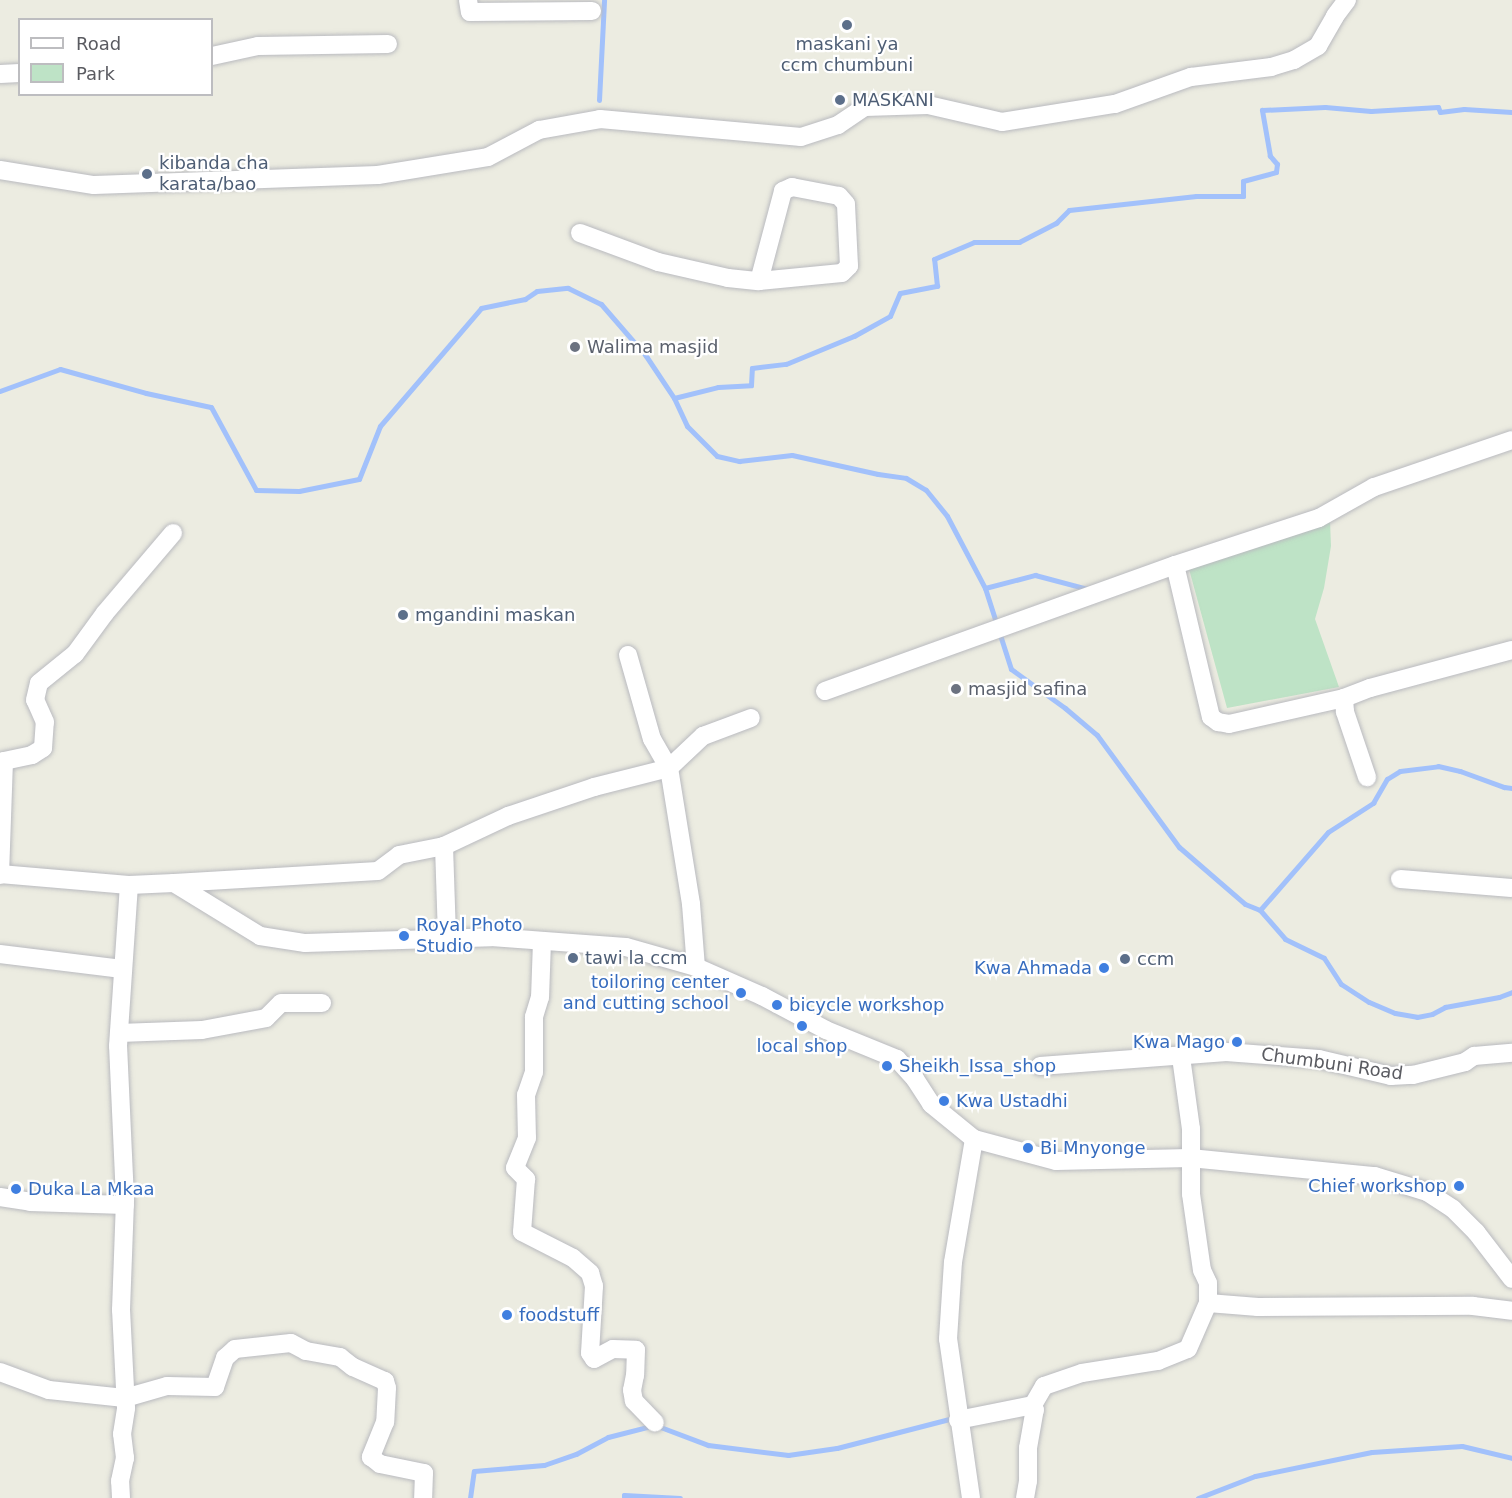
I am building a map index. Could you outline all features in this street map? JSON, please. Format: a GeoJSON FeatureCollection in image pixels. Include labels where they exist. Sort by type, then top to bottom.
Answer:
{"type":"FeatureCollection","features":[{"type":"Feature","properties":{"kind":"street"},"geometry":{"type":"LineString","coordinates":[[468,0],[470,12],[592,11]]}},
{"type":"Feature","properties":{"kind":"street"},"geometry":{"type":"LineString","coordinates":[[0,170],[94,185],[378,175],[488,157],[539,130],[600,118],[801,137],[838,125],[865,107],[928,105],[1002,123],[1115,104],[1191,77],[1271,67],[1294,60],[1318,46],[1347,0]]}},
{"type":"Feature","properties":{"kind":"street"},"geometry":{"type":"LineString","coordinates":[[213,56],[258,46],[388,44]]}},
{"type":"Feature","properties":{"kind":"street"},"geometry":{"type":"LineString","coordinates":[[0,74],[18,73]]}},
{"type":"Feature","properties":{"kind":"street"},"geometry":{"type":"LineString","coordinates":[[580,233],[658,262],[728,278],[759,281],[846,272],[849,266],[846,204],[839,196],[792,188],[783,191],[759,281]]}},
{"type":"Feature","properties":{"kind":"street"},"geometry":{"type":"LineString","coordinates":[[825,691],[987,635],[1005,625],[1175,565],[1318,518],[1374,487],[1512,440]]}},
{"type":"Feature","properties":{"kind":"street"},"geometry":{"type":"LineString","coordinates":[[173,533],[105,613],[75,654],[39,684],[35,700],[45,722],[43,748],[32,755],[4,761],[0,874],[129,885],[378,871],[399,855],[444,846],[508,816],[594,788],[669,768],[703,736],[751,718]]}},
{"type":"Feature","properties":{"kind":"street"},"geometry":{"type":"LineString","coordinates":[[1175,565],[1211,717],[1218,722],[1229,724],[1344,698],[1370,688],[1512,650]]}},
{"type":"Feature","properties":{"kind":"street"},"geometry":{"type":"LineString","coordinates":[[628,655],[652,739],[669,768],[690,904],[696,967]]}},
{"type":"Feature","properties":{"kind":"street"},"geometry":{"type":"LineString","coordinates":[[1344,698],[1345,712],[1367,777]]}},
{"type":"Feature","properties":{"kind":"street"},"geometry":{"type":"LineString","coordinates":[[444,846],[447,937]]}},
{"type":"Feature","properties":{"kind":"street"},"geometry":{"type":"LineString","coordinates":[[1400,879],[1512,888]]}},
{"type":"Feature","properties":{"kind":"street"},"geometry":{"type":"LineString","coordinates":[[174,883],[260,936],[305,943],[447,937],[542,941],[626,947],[696,967],[762,996],[826,1030],[897,1059],[915,1078],[931,1104],[974,1139],[1056,1161],[1190,1158],[1375,1176],[1427,1192],[1453,1209],[1512,1279]]}},
{"type":"Feature","properties":{"kind":"street"},"geometry":{"type":"LineString","coordinates":[[121,1498],[120,1481],[125,1458],[122,1434],[125,1398],[122,1310],[125,1204],[120,1115],[119,1034],[129,885]]}},
{"type":"Feature","properties":{"kind":"street"},"geometry":{"type":"LineString","coordinates":[[542,941],[540,997],[534,1017],[534,1072],[526,1095],[527,1138],[515,1168],[526,1179],[522,1232],[573,1258],[590,1274],[594,1287],[590,1353],[594,1359],[613,1349],[636,1350],[632,1390],[634,1401],[655,1423]]}},
{"type":"Feature","properties":{"kind":"street"},"geometry":{"type":"LineString","coordinates":[[0,954],[122,969]]}},
{"type":"Feature","properties":{"kind":"street"},"geometry":{"type":"LineString","coordinates":[[119,1034],[202,1030],[266,1018],[281,1003],[322,1003]]}},
{"type":"Feature","properties":{"kind":"street","name":"Chumbuni Road"},"geometry":{"type":"LineString","coordinates":[[1040,1066],[1226,1052],[1271,1053],[1318,1059],[1390,1076],[1413,1075],[1465,1062],[1474,1056],[1512,1053]]}},
{"type":"Feature","properties":{"kind":"street"},"geometry":{"type":"LineString","coordinates":[[958,1420],[1033,1405],[1044,1386],[1082,1373],[1158,1361],[1188,1349],[1208,1303],[1208,1283],[1202,1270],[1191,1194],[1191,1129],[1181,1057]]}},
{"type":"Feature","properties":{"kind":"street"},"geometry":{"type":"LineString","coordinates":[[971,1498],[948,1339],[953,1262],[974,1139]]}},
{"type":"Feature","properties":{"kind":"street"},"geometry":{"type":"LineString","coordinates":[[0,1197],[30,1202],[125,1204]]}},
{"type":"Feature","properties":{"kind":"street"},"geometry":{"type":"LineString","coordinates":[[1208,1303],[1258,1307],[1473,1306],[1512,1311]]}},
{"type":"Feature","properties":{"kind":"street"},"geometry":{"type":"LineString","coordinates":[[0,1372],[50,1390],[125,1398],[167,1386],[215,1387],[225,1358],[235,1349],[291,1343],[306,1351],[340,1357],[353,1367],[385,1381],[387,1388],[385,1422],[371,1457],[380,1464],[424,1473],[423,1498]]}},
{"type":"Feature","properties":{"kind":"street"},"geometry":{"type":"LineString","coordinates":[[1025,1498],[1028,1481],[1028,1449],[1035,1410],[1033,1405]]}},
{"type":"Feature","properties":{"kind":"green space"},"geometry":{"type":"Polygon","coordinates":[[[1330,521],[1331,546],[1324,588],[1315,619],[1339,687],[1227,708],[1189,569],[1330,521]]]}},
{"type":"Feature","properties":{"kind":"waterway"},"geometry":{"type":"LineString","coordinates":[[599,100],[604,0]]}},
{"type":"Feature","properties":{"kind":"waterway"},"geometry":{"type":"LineString","coordinates":[[674,398],[718,387],[751,385],[752,368],[786,364],[854,336],[890,316],[900,293],[937,286],[934,259],[974,242],[1019,242],[1056,223],[1069,210],[1196,196],[1243,196],[1243,181],[1276,172],[1277,164],[1270,156],[1262,110],[1325,107],[1371,111],[1438,107],[1440,112],[1464,109],[1512,112]]}},
{"type":"Feature","properties":{"kind":"waterway"},"geometry":{"type":"LineString","coordinates":[[0,391],[60,369],[146,393],[211,407],[256,490],[299,491],[359,479],[380,426],[481,308],[525,299],[537,291],[568,288],[601,304],[646,356],[674,398],[687,426],[717,456],[739,461],[792,455],[906,478],[926,490],[947,516],[985,588],[1011,669],[1065,708],[1097,735],[1179,847],[1245,904],[1260,910],[1285,939],[1324,958],[1341,984],[1369,1002],[1395,1013],[1417,1017],[1432,1014],[1445,1007],[1499,997],[1512,992]]}},
{"type":"Feature","properties":{"kind":"waterway"},"geometry":{"type":"LineString","coordinates":[[985,588],[1035,575],[1088,589]]}},
{"type":"Feature","properties":{"kind":"waterway"},"geometry":{"type":"LineString","coordinates":[[1260,910],[1328,832],[1373,803],[1387,779],[1400,771],[1438,766],[1512,788]]}},
{"type":"Feature","properties":{"kind":"waterway"},"geometry":{"type":"LineString","coordinates":[[470,1498],[474,1471],[544,1465],[576,1454],[608,1437],[655,1425],[708,1445],[788,1455],[837,1448],[949,1419]]}},
{"type":"Feature","properties":{"kind":"waterway"},"geometry":{"type":"LineString","coordinates":[[1198,1498],[1255,1476],[1372,1452],[1462,1446],[1512,1458]]}},
{"type":"Feature","properties":{"kind":"waterway"},"geometry":{"type":"LineString","coordinates":[[624,1498],[624,1495],[680,1498]]}},
{"type":"Feature","properties":{"kind":"place","name":"maskani ya ccm chumbuni"},"geometry":{"type":"Point","coordinates":[847,25]}},
{"type":"Feature","properties":{"kind":"place","name":"MASKANI"},"geometry":{"type":"Point","coordinates":[840,100]}},
{"type":"Feature","properties":{"kind":"place","name":"kibanda cha karata/bao"},"geometry":{"type":"Point","coordinates":[147,174]}},
{"type":"Feature","properties":{"kind":"place","name":"Walima masjid"},"geometry":{"type":"Point","coordinates":[575,347]}},
{"type":"Feature","properties":{"kind":"place","name":"mgandini maskan"},"geometry":{"type":"Point","coordinates":[403,615]}},
{"type":"Feature","properties":{"kind":"place","name":"masjid safina"},"geometry":{"type":"Point","coordinates":[956,689]}},
{"type":"Feature","properties":{"kind":"place","name":"Royal Photo Studio"},"geometry":{"type":"Point","coordinates":[404,936]}},
{"type":"Feature","properties":{"kind":"place","name":"tawi la ccm"},"geometry":{"type":"Point","coordinates":[573,958]}},
{"type":"Feature","properties":{"kind":"place","name":"ccm"},"geometry":{"type":"Point","coordinates":[1125,959]}},
{"type":"Feature","properties":{"kind":"place","name":"Kwa Ahmada"},"geometry":{"type":"Point","coordinates":[1104,968]}},
{"type":"Feature","properties":{"kind":"place","name":"toiloring center and cutting school"},"geometry":{"type":"Point","coordinates":[741,993]}},
{"type":"Feature","properties":{"kind":"place","name":"bicycle workshop"},"geometry":{"type":"Point","coordinates":[777,1005]}},
{"type":"Feature","properties":{"kind":"place","name":"local shop"},"geometry":{"type":"Point","coordinates":[802,1026]}},
{"type":"Feature","properties":{"kind":"place","name":"Kwa Mago"},"geometry":{"type":"Point","coordinates":[1237,1042]}},
{"type":"Feature","properties":{"kind":"place","name":"Sheikh_Issa_shop"},"geometry":{"type":"Point","coordinates":[887,1066]}},
{"type":"Feature","properties":{"kind":"place","name":"Kwa Ustadhi"},"geometry":{"type":"Point","coordinates":[944,1101]}},
{"type":"Feature","properties":{"kind":"place","name":"Bi Mnyonge"},"geometry":{"type":"Point","coordinates":[1028,1148]}},
{"type":"Feature","properties":{"kind":"place","name":"Chief workshop"},"geometry":{"type":"Point","coordinates":[1459,1186]}},
{"type":"Feature","properties":{"kind":"place","name":"Duka La Mkaa"},"geometry":{"type":"Point","coordinates":[16,1189]}},
{"type":"Feature","properties":{"kind":"place","name":"foodstuff"},"geometry":{"type":"Point","coordinates":[507,1315]}}]}
